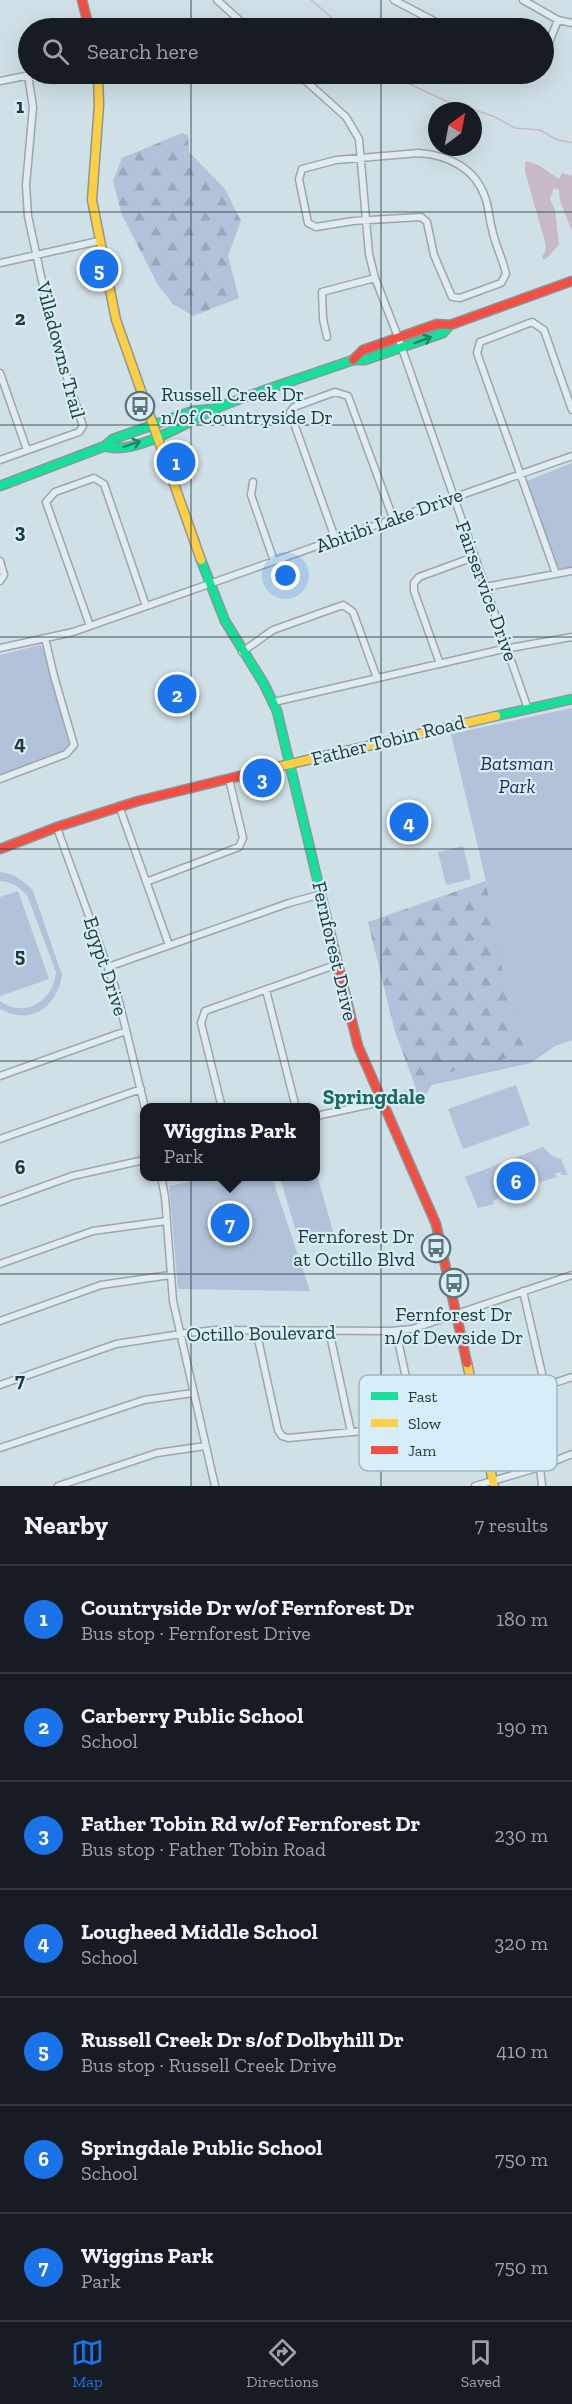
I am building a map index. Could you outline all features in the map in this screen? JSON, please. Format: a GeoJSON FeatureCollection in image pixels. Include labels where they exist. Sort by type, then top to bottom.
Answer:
{"type":"FeatureCollection","features":[{"type":"Feature","properties":{"kind":"street"},"geometry":{"type":"LineString","coordinates":[[82,0],[86,18]]}},
{"type":"Feature","properties":{"kind":"street"},"geometry":{"type":"LineString","coordinates":[[217,0],[237,18]]}},
{"type":"Feature","properties":{"kind":"street"},"geometry":{"type":"LineString","coordinates":[[394,0],[428,18]]}},
{"type":"Feature","properties":{"kind":"street"},"geometry":{"type":"LineString","coordinates":[[523,0],[558,20],[572,23]]}},
{"type":"Feature","properties":{"kind":"street"},"geometry":{"type":"LineString","coordinates":[[554,29],[558,20]]}},
{"type":"Feature","properties":{"kind":"street"},"geometry":{"type":"LineString","coordinates":[[0,81],[18,77]]}},
{"type":"Feature","properties":{"kind":"street"},"geometry":{"type":"LineString","coordinates":[[32,84],[33,107],[26,185],[28,216],[36,255]]}},
{"type":"Feature","properties":{"kind":"street","name":"Fernforest Drive"},"geometry":{"type":"LineString","coordinates":[[98,84],[91,180],[92,200],[116,320],[225,625],[262,679],[274,702],[291,763],[361,1055],[436,1224],[470,1375]]}},
{"type":"Feature","properties":{"kind":"street","name":"Fairservice Drive"},"geometry":{"type":"LineString","coordinates":[[309,84],[350,122],[358,139],[364,220],[375,278],[398,337],[528,709]]}},
{"type":"Feature","properties":{"kind":"street"},"geometry":{"type":"LineString","coordinates":[[431,154],[443,156],[463,166],[480,186],[485,197],[492,231],[506,277],[501,283],[455,298],[448,290],[434,255],[425,218],[421,216],[321,226],[310,225],[299,179],[300,171],[306,166],[360,158],[431,154]]}},
{"type":"Feature","properties":{"kind":"street"},"geometry":{"type":"LineString","coordinates":[[0,263],[99,241]]}},
{"type":"Feature","properties":{"kind":"street","name":"Villadowns Trail"},"geometry":{"type":"LineString","coordinates":[[0,460],[79,432],[83,426],[55,341],[36,255]]}},
{"type":"Feature","properties":{"kind":"street"},"geometry":{"type":"LineString","coordinates":[[327,337],[323,319],[322,292],[375,278]]}},
{"type":"Feature","properties":{"kind":"street"},"geometry":{"type":"LineString","coordinates":[[353,360],[363,350],[398,337],[436,324],[450,325],[572,281]]}},
{"type":"Feature","properties":{"kind":"street"},"geometry":{"type":"LineString","coordinates":[[556,574],[477,353],[480,342],[531,322],[540,326],[572,410]]}},
{"type":"Feature","properties":{"kind":"street"},"geometry":{"type":"LineString","coordinates":[[105,447],[116,450],[197,421],[215,409],[353,360],[364,360],[443,333],[450,325]]}},
{"type":"Feature","properties":{"kind":"street"},"geometry":{"type":"LineString","coordinates":[[0,373],[27,450]]}},
{"type":"Feature","properties":{"kind":"street"},"geometry":{"type":"LineString","coordinates":[[335,538],[290,412],[294,406],[335,392],[348,396],[393,518]]}},
{"type":"Feature","properties":{"kind":"street"},"geometry":{"type":"LineString","coordinates":[[0,486],[105,447],[113,440],[155,424],[193,411],[215,409]]}},
{"type":"Feature","properties":{"kind":"street","name":"Abitibi Lake Drive"},"geometry":{"type":"LineString","coordinates":[[0,648],[90,626],[453,496],[572,456]]}},
{"type":"Feature","properties":{"kind":"street"},"geometry":{"type":"LineString","coordinates":[[90,626],[46,502],[54,492],[94,478],[104,484],[146,606]]}},
{"type":"Feature","properties":{"kind":"street"},"geometry":{"type":"LineString","coordinates":[[253,482],[251,495],[274,561]]}},
{"type":"Feature","properties":{"kind":"street"},"geometry":{"type":"LineString","coordinates":[[440,664],[414,591],[414,584],[419,577],[474,557]]}},
{"type":"Feature","properties":{"kind":"street"},"geometry":{"type":"LineString","coordinates":[[0,561],[4,575],[0,581]]}},
{"type":"Feature","properties":{"kind":"street"},"geometry":{"type":"LineString","coordinates":[[485,587],[572,571]]}},
{"type":"Feature","properties":{"kind":"street"},"geometry":{"type":"LineString","coordinates":[[242,652],[268,633],[343,605],[353,612],[377,678]]}},
{"type":"Feature","properties":{"kind":"street"},"geometry":{"type":"LineString","coordinates":[[274,702],[507,648],[572,637]]}},
{"type":"Feature","properties":{"kind":"street"},"geometry":{"type":"LineString","coordinates":[[0,779],[66,754],[74,745],[45,638]]}},
{"type":"Feature","properties":{"kind":"street","name":"Father Tobin Road"},"geometry":{"type":"LineString","coordinates":[[0,849],[119,806],[468,720],[572,699]]}},
{"type":"Feature","properties":{"kind":"street"},"geometry":{"type":"LineString","coordinates":[[146,882],[239,848],[243,838],[230,779]]}},
{"type":"Feature","properties":{"kind":"street"},"geometry":{"type":"LineString","coordinates":[[119,806],[169,945]]}},
{"type":"Feature","properties":{"kind":"street","name":"Egypt Drive"},"geometry":{"type":"LineString","coordinates":[[57,828],[108,968],[144,1103]]}},
{"type":"Feature","properties":{"kind":"street"},"geometry":{"type":"LineString","coordinates":[[108,968],[290,903],[322,894]]}},
{"type":"Feature","properties":{"kind":"street"},"geometry":{"type":"LineString","coordinates":[[221,1103],[201,1023],[205,1011],[338,964]]}},
{"type":"Feature","properties":{"kind":"street"},"geometry":{"type":"LineString","coordinates":[[266,990],[295,1103]]}},
{"type":"Feature","properties":{"kind":"street"},"geometry":{"type":"LineString","coordinates":[[0,1076],[126,1031]]}},
{"type":"Feature","properties":{"kind":"street"},"geometry":{"type":"LineString","coordinates":[[0,1139],[141,1089]]}},
{"type":"Feature","properties":{"kind":"street"},"geometry":{"type":"LineString","coordinates":[[320,1115],[381,1102]]}},
{"type":"Feature","properties":{"kind":"street"},"geometry":{"type":"LineString","coordinates":[[0,1202],[72,1176],[140,1161]]}},
{"type":"Feature","properties":{"kind":"street"},"geometry":{"type":"LineString","coordinates":[[162,1181],[171,1275],[180,1334],[215,1486]]}},
{"type":"Feature","properties":{"kind":"street"},"geometry":{"type":"LineString","coordinates":[[0,1264],[93,1231],[166,1221]]}},
{"type":"Feature","properties":{"kind":"street"},"geometry":{"type":"LineString","coordinates":[[0,1321],[101,1286],[171,1275]]}},
{"type":"Feature","properties":{"kind":"street","name":"Octillo Boulevard"},"geometry":{"type":"LineString","coordinates":[[0,1385],[116,1344],[180,1334],[217,1329],[396,1331],[423,1327],[572,1275]]}},
{"type":"Feature","properties":{"kind":"street"},"geometry":{"type":"LineString","coordinates":[[524,1291],[542,1375]]}},
{"type":"Feature","properties":{"kind":"street"},"geometry":{"type":"LineString","coordinates":[[256,1330],[278,1431],[282,1436],[288,1438],[359,1430]]}},
{"type":"Feature","properties":{"kind":"street"},"geometry":{"type":"LineString","coordinates":[[329,1330],[351,1431]]}},
{"type":"Feature","properties":{"kind":"street"},"geometry":{"type":"LineString","coordinates":[[396,1331],[405,1375]]}},
{"type":"Feature","properties":{"kind":"street"},"geometry":{"type":"LineString","coordinates":[[557,1381],[572,1377]]}},
{"type":"Feature","properties":{"kind":"street"},"geometry":{"type":"LineString","coordinates":[[0,1448],[144,1400],[193,1393]]}},
{"type":"Feature","properties":{"kind":"street"},"geometry":{"type":"LineString","coordinates":[[58,1486],[157,1453],[205,1446]]}},
{"type":"Feature","properties":{"kind":"street"},"geometry":{"type":"LineString","coordinates":[[557,1460],[572,1454]]}},
{"type":"Feature","properties":{"kind":"street"},"geometry":{"type":"LineString","coordinates":[[476,1486],[494,1483],[528,1471]]}},
{"type":"Feature","properties":{"kind":"street"},"geometry":{"type":"LineString","coordinates":[[540,1471],[542,1486]]}},
{"type":"Feature","properties":{"kind":"green space"},"geometry":{"type":"Polygon","coordinates":[[[182,133],[188,135],[189,152],[225,189],[241,221],[228,256],[239,298],[193,316],[173,304],[158,285],[122,215],[113,181],[122,158],[182,133]]]}},
{"type":"Feature","properties":{"kind":"green space"},"geometry":{"type":"Polygon","coordinates":[[[572,463],[572,567],[561,569],[556,565],[527,481],[572,463]]]}},
{"type":"Feature","properties":{"kind":"green space"},"geometry":{"type":"Polygon","coordinates":[[[40,645],[44,649],[69,745],[64,751],[0,775],[0,655],[40,645]]]}},
{"type":"Feature","properties":{"kind":"green space","name":"Batsman Park"},"geometry":{"type":"Polygon","coordinates":[[[572,708],[572,1040],[555,1046],[531,1063],[432,1085],[423,1098],[391,1106],[386,1096],[416,1088],[432,1077],[527,1054],[499,957],[486,881],[451,734],[572,708]]]}},
{"type":"Feature","properties":{"kind":"green space"},"geometry":{"type":"Polygon","coordinates":[[[463,846],[471,879],[446,885],[438,852],[463,846]]]}},
{"type":"Feature","properties":{"kind":"green space"},"geometry":{"type":"Polygon","coordinates":[[[0,872],[18,878],[33,891],[62,975],[55,996],[41,1010],[32,1014],[11,1014],[0,1009],[0,1001],[19,1008],[37,1004],[50,991],[56,972],[27,895],[15,885],[0,881],[0,872]]]}},
{"type":"Feature","properties":{"kind":"green space"},"geometry":{"type":"Polygon","coordinates":[[[486,881],[503,968],[527,1054],[432,1077],[416,1088],[395,1032],[368,922],[486,881]]]}},
{"type":"Feature","properties":{"kind":"green space"},"geometry":{"type":"Polygon","coordinates":[[[18,891],[49,979],[0,996],[0,897],[18,891]]]}},
{"type":"Feature","properties":{"kind":"green space"},"geometry":{"type":"Polygon","coordinates":[[[516,1085],[530,1125],[463,1149],[448,1109],[516,1085]]]}},
{"type":"Feature","properties":{"kind":"green space"},"geometry":{"type":"Polygon","coordinates":[[[543,1147],[552,1156],[561,1159],[568,1175],[562,1175],[560,1172],[555,1174],[557,1177],[537,1183],[534,1173],[530,1171],[495,1184],[500,1198],[493,1201],[494,1204],[478,1208],[465,1177],[543,1147]]]}},
{"type":"Feature","properties":{"kind":"green space"},"geometry":{"type":"Polygon","coordinates":[[[193,1181],[273,1181],[310,1291],[178,1289],[169,1186],[193,1181]]]}},
{"type":"Feature","properties":{"kind":"green space"},"geometry":{"type":"Polygon","coordinates":[[[281,1181],[319,1181],[334,1235],[300,1245],[281,1181]]]}},
{"type":"Feature","properties":{"kind":"shaded area"},"geometry":{"type":"Polygon","coordinates":[[[527,161],[540,166],[559,179],[562,173],[572,176],[572,231],[560,201],[559,190],[554,188],[550,199],[555,210],[559,245],[545,260],[542,258],[546,249],[545,242],[525,172],[527,161]]]}},
{"type":"Feature","properties":{"kind":"waterway"},"geometry":{"type":"LineString","coordinates":[[311,0],[332,18]]}},
{"type":"Feature","properties":{"kind":"waterway"},"geometry":{"type":"LineString","coordinates":[[410,84],[446,101],[493,116],[515,128],[540,130],[555,139],[572,143]]}},
{"type":"Feature","properties":{"kind":"traffic: fast"},"geometry":{"type":"LineString","coordinates":[[105,446],[117,448],[146,442],[234,401],[353,360],[365,360],[443,333],[450,325]]}},
{"type":"Feature","properties":{"kind":"traffic: fast"},"geometry":{"type":"LineString","coordinates":[[0,486],[105,446],[113,439],[193,411],[212,409]]}},
{"type":"Feature","properties":{"kind":"traffic: fast"},"geometry":{"type":"LineString","coordinates":[[201,560],[225,621],[264,684],[277,711],[329,928]]}},
{"type":"Feature","properties":{"kind":"traffic: fast"},"geometry":{"type":"LineString","coordinates":[[496,716],[572,699]]}},
{"type":"Feature","properties":{"kind":"traffic: slow"},"geometry":{"type":"LineString","coordinates":[[98,84],[99,105],[92,200],[116,320],[201,560]]}},
{"type":"Feature","properties":{"kind":"traffic: slow"},"geometry":{"type":"LineString","coordinates":[[260,771],[496,716]]}},
{"type":"Feature","properties":{"kind":"traffic: slow"},"geometry":{"type":"LineString","coordinates":[[467,1363],[470,1375]]}},
{"type":"Feature","properties":{"kind":"traffic: slow"},"geometry":{"type":"LineString","coordinates":[[491,1471],[494,1486]]}},
{"type":"Feature","properties":{"kind":"traffic: jam"},"geometry":{"type":"LineString","coordinates":[[82,0],[86,18]]}},
{"type":"Feature","properties":{"kind":"traffic: jam"},"geometry":{"type":"LineString","coordinates":[[353,360],[363,350],[437,324],[450,325],[572,281]]}},
{"type":"Feature","properties":{"kind":"traffic: jam"},"geometry":{"type":"LineString","coordinates":[[0,849],[60,826],[138,801],[260,771]]}},
{"type":"Feature","properties":{"kind":"traffic: jam"},"geometry":{"type":"LineString","coordinates":[[329,928],[358,1046],[436,1224],[467,1363]]}},
{"type":"Feature","properties":{"kind":"place","name":"Russell Creek Dr s/of Dolbyhill Dr"},"geometry":{"type":"Point","coordinates":[99,269]}},
{"type":"Feature","properties":{"kind":"place","name":"Russell Creek Dr n/of Countryside Dr"},"geometry":{"type":"Point","coordinates":[140,406]}},
{"type":"Feature","properties":{"kind":"place","name":"Countryside Dr w/of Fernforest Dr"},"geometry":{"type":"Point","coordinates":[176,462]}},
{"type":"Feature","properties":{"kind":"place","name":"Carberry Public School"},"geometry":{"type":"Point","coordinates":[177,694]}},
{"type":"Feature","properties":{"kind":"place","name":"Father Tobin Rd w/of Fernforest Dr"},"geometry":{"type":"Point","coordinates":[262,778]}},
{"type":"Feature","properties":{"kind":"place","name":"Lougheed Middle School"},"geometry":{"type":"Point","coordinates":[409,822]}},
{"type":"Feature","properties":{"kind":"place","name":"Springdale Public School"},"geometry":{"type":"Point","coordinates":[516,1181]}},
{"type":"Feature","properties":{"kind":"place","name":"Wiggins Park"},"geometry":{"type":"Point","coordinates":[230,1223]}},
{"type":"Feature","properties":{"kind":"place","name":"Fernforest Dr at Octillo Blvd"},"geometry":{"type":"Point","coordinates":[436,1248]}},
{"type":"Feature","properties":{"kind":"place","name":"Fernforest Dr n/of Dewside Dr"},"geometry":{"type":"Point","coordinates":[454,1283]}},
{"type":"Feature","properties":{"kind":"district","name":"Springdale"},"geometry":{"type":"Point","coordinates":[374,1096]}}]}
